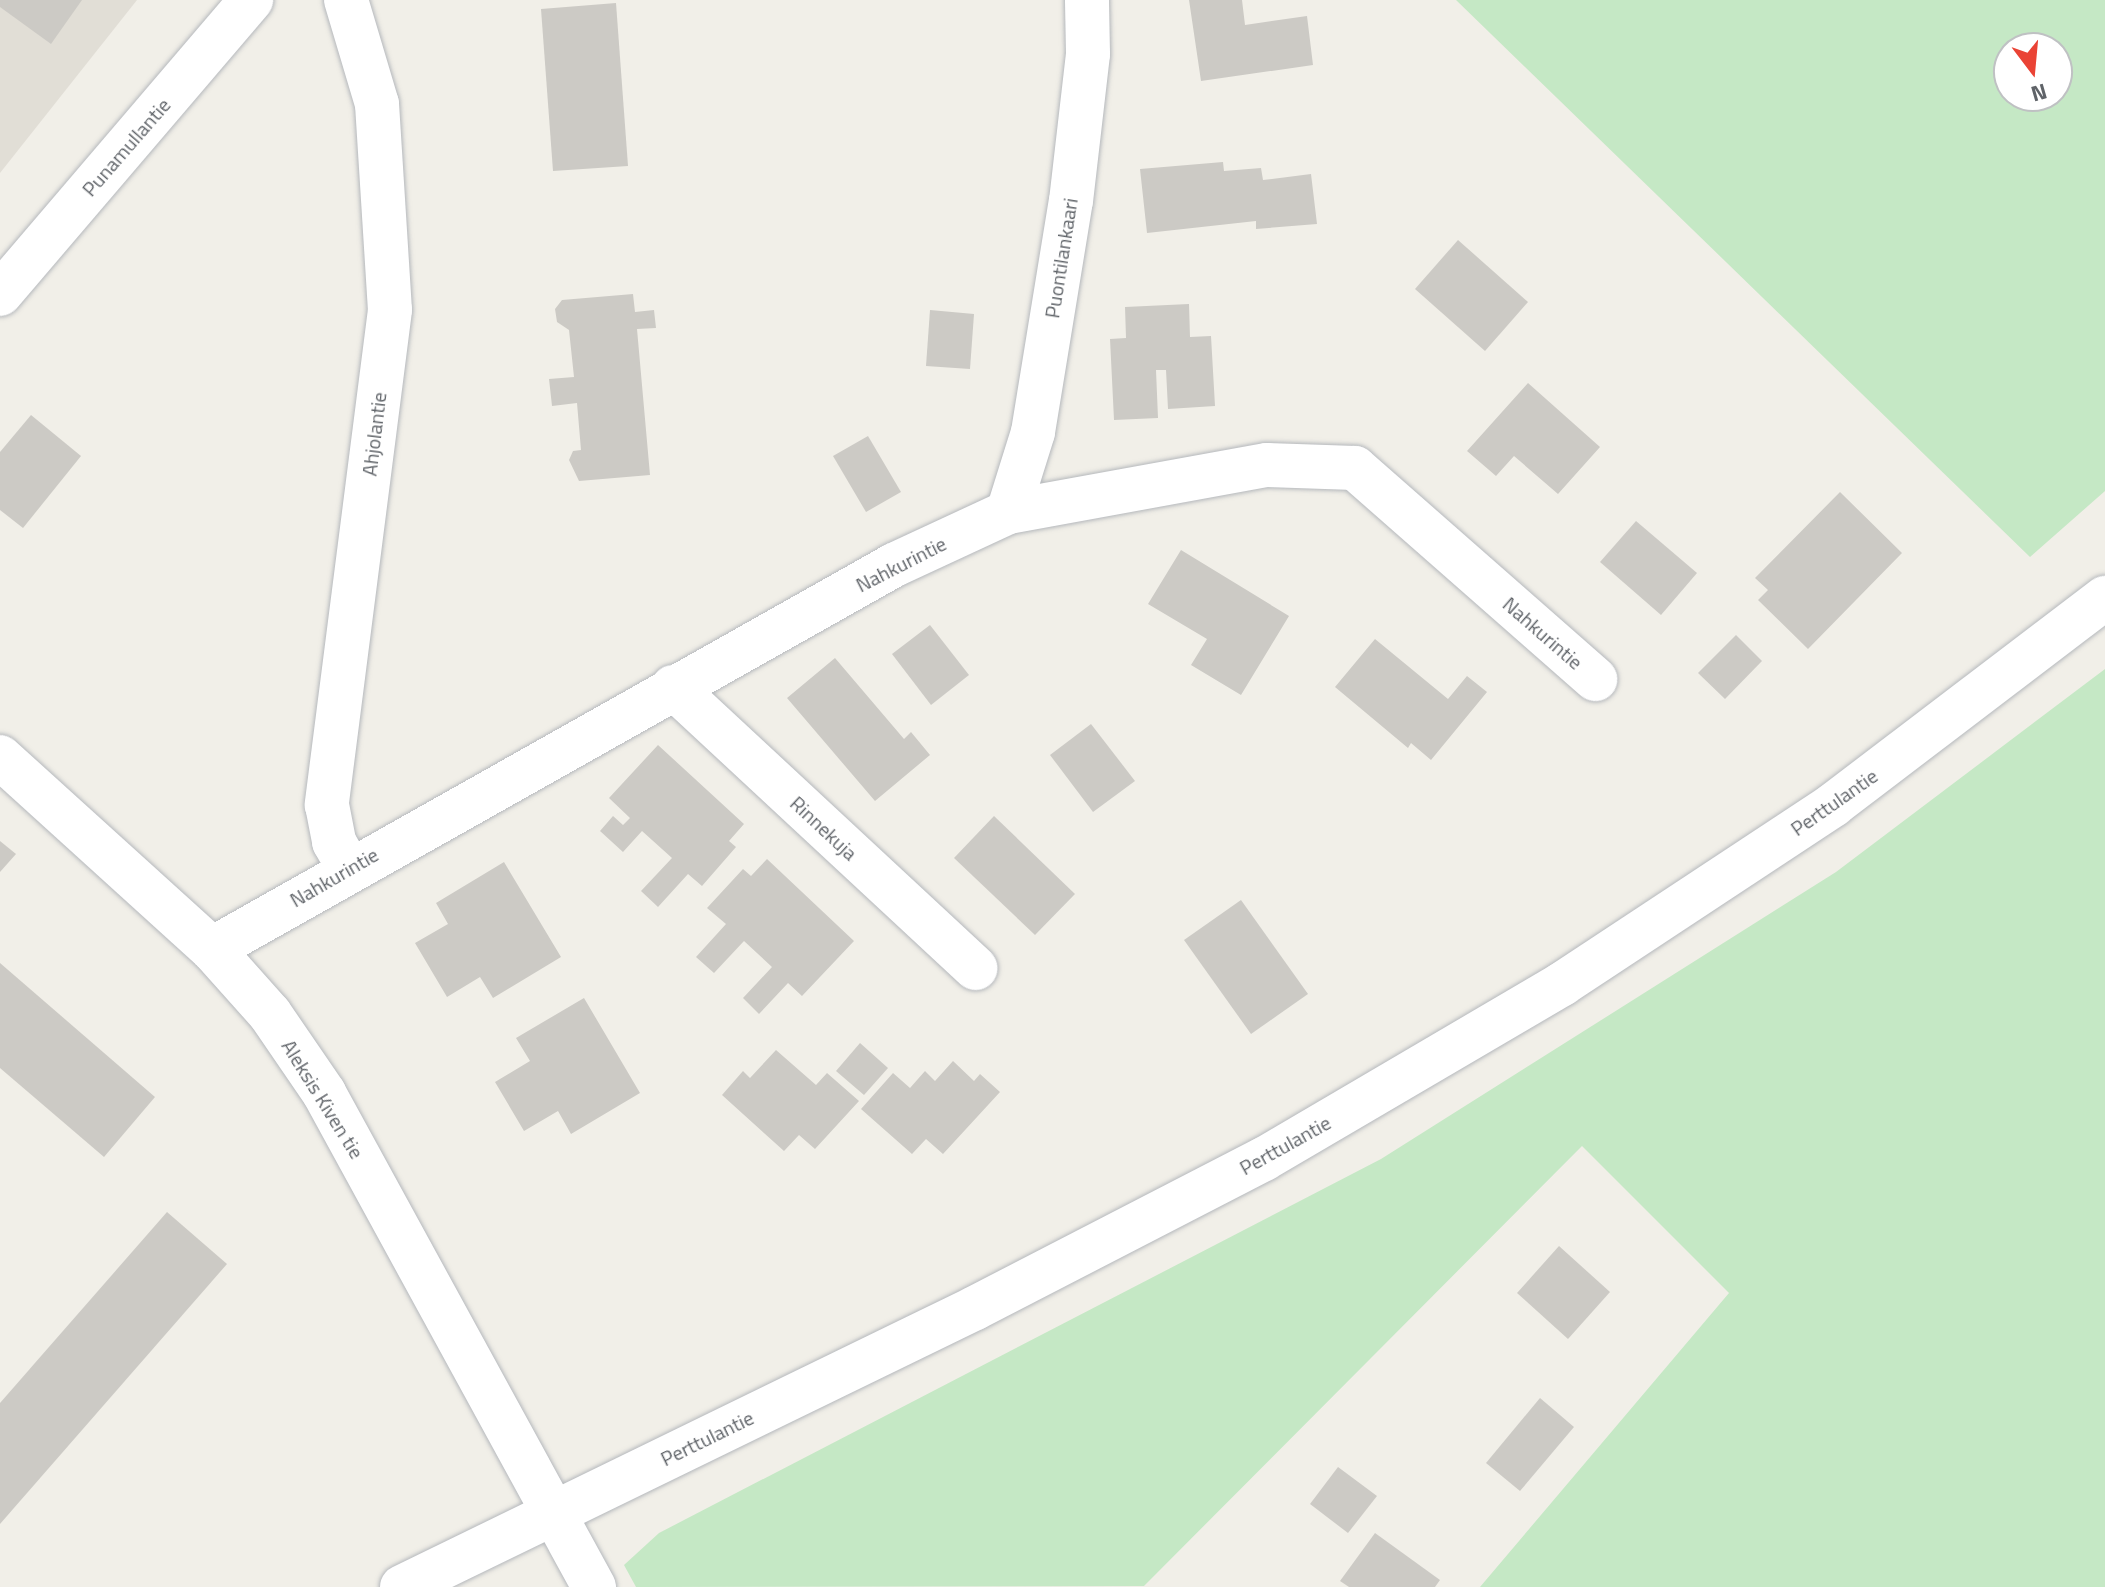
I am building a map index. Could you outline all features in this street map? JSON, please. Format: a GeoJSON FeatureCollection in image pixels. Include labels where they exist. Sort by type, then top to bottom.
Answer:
{"type":"FeatureCollection","features":[{"type":"Feature","properties":{"kind":"street","name":"Punamullantie"},"geometry":{"type":"LineString","coordinates":[[0,294],[251,0]]}},
{"type":"Feature","properties":{"kind":"street","name":"Ahjolantie"},"geometry":{"type":"LineString","coordinates":[[346,0],[377,104],[390,310],[327,805],[334,842],[349,868]]}},
{"type":"Feature","properties":{"kind":"street","name":"Puontilankaari"},"geometry":{"type":"LineString","coordinates":[[1008,512],[1033,432],[1071,201],[1088,54],[1087,0]]}},
{"type":"Feature","properties":{"kind":"street","name":"Nahkurintie"},"geometry":{"type":"LineString","coordinates":[[212,949],[349,868],[894,565],[1008,512],[1267,465],[1355,468],[1595,679]]}},
{"type":"Feature","properties":{"kind":"street","name":"Perttulantie"},"geometry":{"type":"LineString","coordinates":[[402,1587],[975,1308],[1264,1159],[1562,984],[1833,805],[2105,598]]}},
{"type":"Feature","properties":{"kind":"street","name":"Rinnekuja"},"geometry":{"type":"LineString","coordinates":[[673,687],[975,968]]}},
{"type":"Feature","properties":{"kind":"street","name":"Aleksis Kiven tie"},"geometry":{"type":"LineString","coordinates":[[0,757],[212,949],[270,1014],[324,1093],[556,1512],[594,1587]]}},
{"type":"Feature","properties":{"kind":"shaded area"},"geometry":{"type":"Polygon","coordinates":[[[0,0],[137,0],[0,173],[0,0]]]}},
{"type":"Feature","properties":{"kind":"green space"},"geometry":{"type":"Polygon","coordinates":[[[1456,0],[2105,0],[2105,491],[2030,557],[1456,0]]]}},
{"type":"Feature","properties":{"kind":"green space"},"geometry":{"type":"Polygon","coordinates":[[[2105,669],[2105,1587],[1480,1587],[1729,1293],[1582,1146],[1144,1586],[636,1587],[624,1565],[659,1533],[1381,1159],[1836,872],[2105,669]]]}},
{"type":"Feature","properties":{"kind":"building"},"geometry":{"type":"Polygon","coordinates":[[[0,0],[82,0],[51,44],[0,7],[0,0]]]}},
{"type":"Feature","properties":{"kind":"building"},"geometry":{"type":"Polygon","coordinates":[[[1189,0],[1242,0],[1245,25],[1307,16],[1313,65],[1201,81],[1189,0]]]}},
{"type":"Feature","properties":{"kind":"building"},"geometry":{"type":"Polygon","coordinates":[[[616,3],[628,166],[553,171],[541,9],[616,3]]]}},
{"type":"Feature","properties":{"kind":"building"},"geometry":{"type":"Polygon","coordinates":[[[1223,162],[1224,171],[1261,168],[1263,180],[1311,174],[1317,224],[1256,229],[1256,221],[1147,233],[1140,169],[1223,162]]]}},
{"type":"Feature","properties":{"kind":"building"},"geometry":{"type":"Polygon","coordinates":[[[1458,240],[1528,302],[1485,351],[1415,289],[1458,240]]]}},
{"type":"Feature","properties":{"kind":"building"},"geometry":{"type":"Polygon","coordinates":[[[633,294],[635,312],[654,310],[656,328],[637,329],[650,475],[579,481],[569,460],[573,451],[581,450],[577,403],[552,406],[549,379],[574,377],[569,330],[557,322],[555,309],[562,300],[633,294]]]}},
{"type":"Feature","properties":{"kind":"building"},"geometry":{"type":"Polygon","coordinates":[[[1189,304],[1190,337],[1211,336],[1215,406],[1168,409],[1166,370],[1156,370],[1158,418],[1114,420],[1110,339],[1126,338],[1125,307],[1189,304]]]}},
{"type":"Feature","properties":{"kind":"building"},"geometry":{"type":"Polygon","coordinates":[[[930,310],[974,314],[970,369],[926,366],[930,310]]]}},
{"type":"Feature","properties":{"kind":"building"},"geometry":{"type":"Polygon","coordinates":[[[1528,383],[1600,447],[1558,494],[1514,456],[1496,476],[1467,451],[1528,383]]]}},
{"type":"Feature","properties":{"kind":"building"},"geometry":{"type":"Polygon","coordinates":[[[31,415],[81,456],[23,528],[0,510],[0,452],[31,415]]]}},
{"type":"Feature","properties":{"kind":"building"},"geometry":{"type":"Polygon","coordinates":[[[868,436],[901,492],[866,512],[833,456],[868,436]]]}},
{"type":"Feature","properties":{"kind":"building"},"geometry":{"type":"Polygon","coordinates":[[[1840,492],[1902,553],[1808,649],[1758,600],[1768,590],[1755,578],[1840,492]]]}},
{"type":"Feature","properties":{"kind":"building"},"geometry":{"type":"Polygon","coordinates":[[[1636,521],[1697,573],[1661,615],[1600,562],[1636,521]]]}},
{"type":"Feature","properties":{"kind":"building"},"geometry":{"type":"Polygon","coordinates":[[[1181,550],[1289,616],[1241,695],[1191,665],[1207,639],[1148,604],[1181,550]]]}},
{"type":"Feature","properties":{"kind":"building"},"geometry":{"type":"Polygon","coordinates":[[[930,625],[969,675],[931,705],[892,654],[930,625]]]}},
{"type":"Feature","properties":{"kind":"building"},"geometry":{"type":"Polygon","coordinates":[[[1736,635],[1762,661],[1725,699],[1698,673],[1736,635]]]}},
{"type":"Feature","properties":{"kind":"building"},"geometry":{"type":"Polygon","coordinates":[[[1375,639],[1448,699],[1467,676],[1487,692],[1431,760],[1411,743],[1408,748],[1335,687],[1375,639]]]}},
{"type":"Feature","properties":{"kind":"building"},"geometry":{"type":"Polygon","coordinates":[[[835,658],[904,739],[911,732],[930,755],[875,801],[787,698],[835,658]]]}},
{"type":"Feature","properties":{"kind":"building"},"geometry":{"type":"Polygon","coordinates":[[[1091,724],[1135,781],[1093,812],[1050,755],[1091,724]]]}},
{"type":"Feature","properties":{"kind":"building"},"geometry":{"type":"Polygon","coordinates":[[[658,745],[744,824],[729,841],[736,847],[702,886],[688,874],[658,907],[641,891],[672,858],[642,831],[623,852],[600,831],[613,816],[623,825],[630,818],[609,798],[658,745]]]}},
{"type":"Feature","properties":{"kind":"building"},"geometry":{"type":"Polygon","coordinates":[[[994,816],[1075,894],[1035,935],[954,858],[994,816]]]}},
{"type":"Feature","properties":{"kind":"building"},"geometry":{"type":"Polygon","coordinates":[[[0,841],[16,854],[0,872],[0,841]]]}},
{"type":"Feature","properties":{"kind":"building"},"geometry":{"type":"Polygon","coordinates":[[[767,859],[854,941],[802,996],[788,983],[759,1014],[743,998],[772,967],[744,941],[714,973],[696,957],[726,924],[707,908],[743,869],[751,876],[767,859]]]}},
{"type":"Feature","properties":{"kind":"building"},"geometry":{"type":"Polygon","coordinates":[[[504,862],[561,957],[493,998],[480,977],[447,997],[415,943],[448,924],[436,903],[504,862]]]}},
{"type":"Feature","properties":{"kind":"building"},"geometry":{"type":"Polygon","coordinates":[[[1241,900],[1308,994],[1251,1034],[1184,940],[1241,900]]]}},
{"type":"Feature","properties":{"kind":"building"},"geometry":{"type":"Polygon","coordinates":[[[0,963],[155,1097],[104,1157],[0,1068],[0,963]]]}},
{"type":"Feature","properties":{"kind":"building"},"geometry":{"type":"Polygon","coordinates":[[[584,998],[640,1093],[571,1134],[558,1111],[524,1131],[495,1082],[530,1061],[516,1038],[584,998]]]}},
{"type":"Feature","properties":{"kind":"building"},"geometry":{"type":"Polygon","coordinates":[[[860,1043],[888,1068],[864,1095],[836,1071],[860,1043]]]}},
{"type":"Feature","properties":{"kind":"building"},"geometry":{"type":"Polygon","coordinates":[[[776,1050],[816,1085],[827,1073],[859,1101],[815,1149],[799,1135],[784,1151],[722,1095],[743,1071],[750,1078],[776,1050]]]}},
{"type":"Feature","properties":{"kind":"building"},"geometry":{"type":"Polygon","coordinates":[[[953,1061],[974,1081],[980,1074],[1000,1092],[943,1154],[926,1139],[912,1154],[861,1109],[893,1073],[910,1088],[925,1071],[935,1081],[953,1061]]]}},
{"type":"Feature","properties":{"kind":"building"},"geometry":{"type":"Polygon","coordinates":[[[167,1212],[227,1264],[0,1524],[0,1403],[167,1212]]]}},
{"type":"Feature","properties":{"kind":"building"},"geometry":{"type":"Polygon","coordinates":[[[1559,1246],[1610,1292],[1568,1339],[1517,1293],[1559,1246]]]}},
{"type":"Feature","properties":{"kind":"building"},"geometry":{"type":"Polygon","coordinates":[[[1540,1398],[1574,1427],[1520,1491],[1486,1463],[1540,1398]]]}},
{"type":"Feature","properties":{"kind":"building"},"geometry":{"type":"Polygon","coordinates":[[[1338,1467],[1377,1496],[1348,1533],[1310,1504],[1338,1467]]]}},
{"type":"Feature","properties":{"kind":"building"},"geometry":{"type":"Polygon","coordinates":[[[1375,1533],[1440,1580],[1435,1587],[1349,1587],[1340,1581],[1375,1533]]]}}]}
